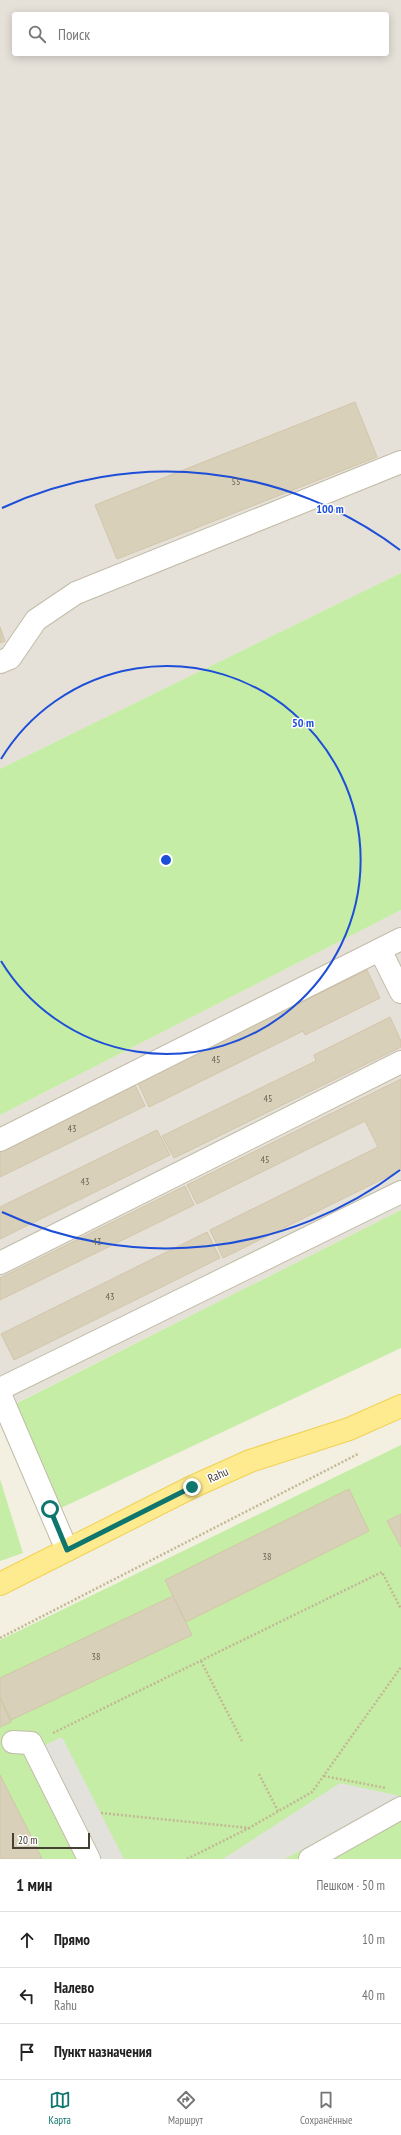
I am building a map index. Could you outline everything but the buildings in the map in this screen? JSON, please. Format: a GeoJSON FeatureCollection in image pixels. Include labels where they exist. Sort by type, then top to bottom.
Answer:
{"type":"FeatureCollection","features":[{"type":"Feature","properties":{"kind":"main road","name":"Rahu"},"geometry":{"type":"LineString","coordinates":[[0,1584],[250,1461],[349,1429],[401,1406]]}},
{"type":"Feature","properties":{"kind":"lane"},"geometry":{"type":"LineString","coordinates":[[0,662],[10,658],[36,620],[76,593],[401,462]]}},
{"type":"Feature","properties":{"kind":"lane"},"geometry":{"type":"LineString","coordinates":[[0,1140],[401,939]]}},
{"type":"Feature","properties":{"kind":"lane"},"geometry":{"type":"LineString","coordinates":[[380,950],[401,992]]}},
{"type":"Feature","properties":{"kind":"lane"},"geometry":{"type":"LineString","coordinates":[[0,1263],[401,1062]]}},
{"type":"Feature","properties":{"kind":"lane"},"geometry":{"type":"LineString","coordinates":[[0,1389],[401,1192]]}},
{"type":"Feature","properties":{"kind":"lane"},"geometry":{"type":"LineString","coordinates":[[0,1394],[67,1550]]}},
{"type":"Feature","properties":{"kind":"lane"},"geometry":{"type":"LineString","coordinates":[[22,1742],[90,1859]]}},
{"type":"Feature","properties":{"kind":"lane"},"geometry":{"type":"LineString","coordinates":[[310,1859],[397,1799]]}},
{"type":"Feature","properties":{"kind":"path"},"geometry":{"type":"LineString","coordinates":[[0,1638],[359,1453]]}},
{"type":"Feature","properties":{"kind":"path"},"geometry":{"type":"LineString","coordinates":[[22,1742],[201,1661],[382,1572],[401,1609]]}},
{"type":"Feature","properties":{"kind":"path"},"geometry":{"type":"LineString","coordinates":[[201,1661],[242,1741]]}},
{"type":"Feature","properties":{"kind":"path"},"geometry":{"type":"LineString","coordinates":[[187,1859],[249,1828],[312,1792],[401,1667]]}},
{"type":"Feature","properties":{"kind":"path"},"geometry":{"type":"LineString","coordinates":[[259,1774],[278,1811]]}},
{"type":"Feature","properties":{"kind":"path"},"geometry":{"type":"LineString","coordinates":[[324,1776],[397,1799]]}},
{"type":"Feature","properties":{"kind":"path"},"geometry":{"type":"LineString","coordinates":[[101,1813],[249,1828]]}},
{"type":"Feature","properties":{"kind":"shaded area"},"geometry":{"type":"Polygon","coordinates":[[[0,0],[401,0],[401,573],[0,769],[0,0]]]}},
{"type":"Feature","properties":{"kind":"shaded area"},"geometry":{"type":"Polygon","coordinates":[[[401,910],[401,1210],[0,1411],[0,1115],[401,910]]]}},
{"type":"Feature","properties":{"kind":"shaded area"},"geometry":{"type":"Polygon","coordinates":[[[62,1737],[124,1859],[98,1859],[41,1747],[62,1737]]]}},
{"type":"Feature","properties":{"kind":"shaded area"},"geometry":{"type":"Polygon","coordinates":[[[340,1783],[400,1796],[285,1859],[223,1859],[340,1783]]]}},
{"type":"Feature","properties":{"kind":"green space"},"geometry":{"type":"Polygon","coordinates":[[[401,573],[401,910],[0,1115],[0,769],[401,573]]]}},
{"type":"Feature","properties":{"kind":"green space"},"geometry":{"type":"Polygon","coordinates":[[[401,1210],[401,1348],[61,1508],[13,1405],[401,1210]]]}},
{"type":"Feature","properties":{"kind":"green space"},"geometry":{"type":"Polygon","coordinates":[[[401,1445],[401,1859],[0,1859],[0,1640],[401,1445]]]}},
{"type":"Feature","properties":{"kind":"green space"},"geometry":{"type":"Polygon","coordinates":[[[0,1479],[23,1553],[0,1561],[0,1479]]]}},
{"type":"Feature","properties":{"kind":"route"},"geometry":{"type":"LineString","coordinates":[[50,1509],[67,1550],[192,1487]]}}]}
